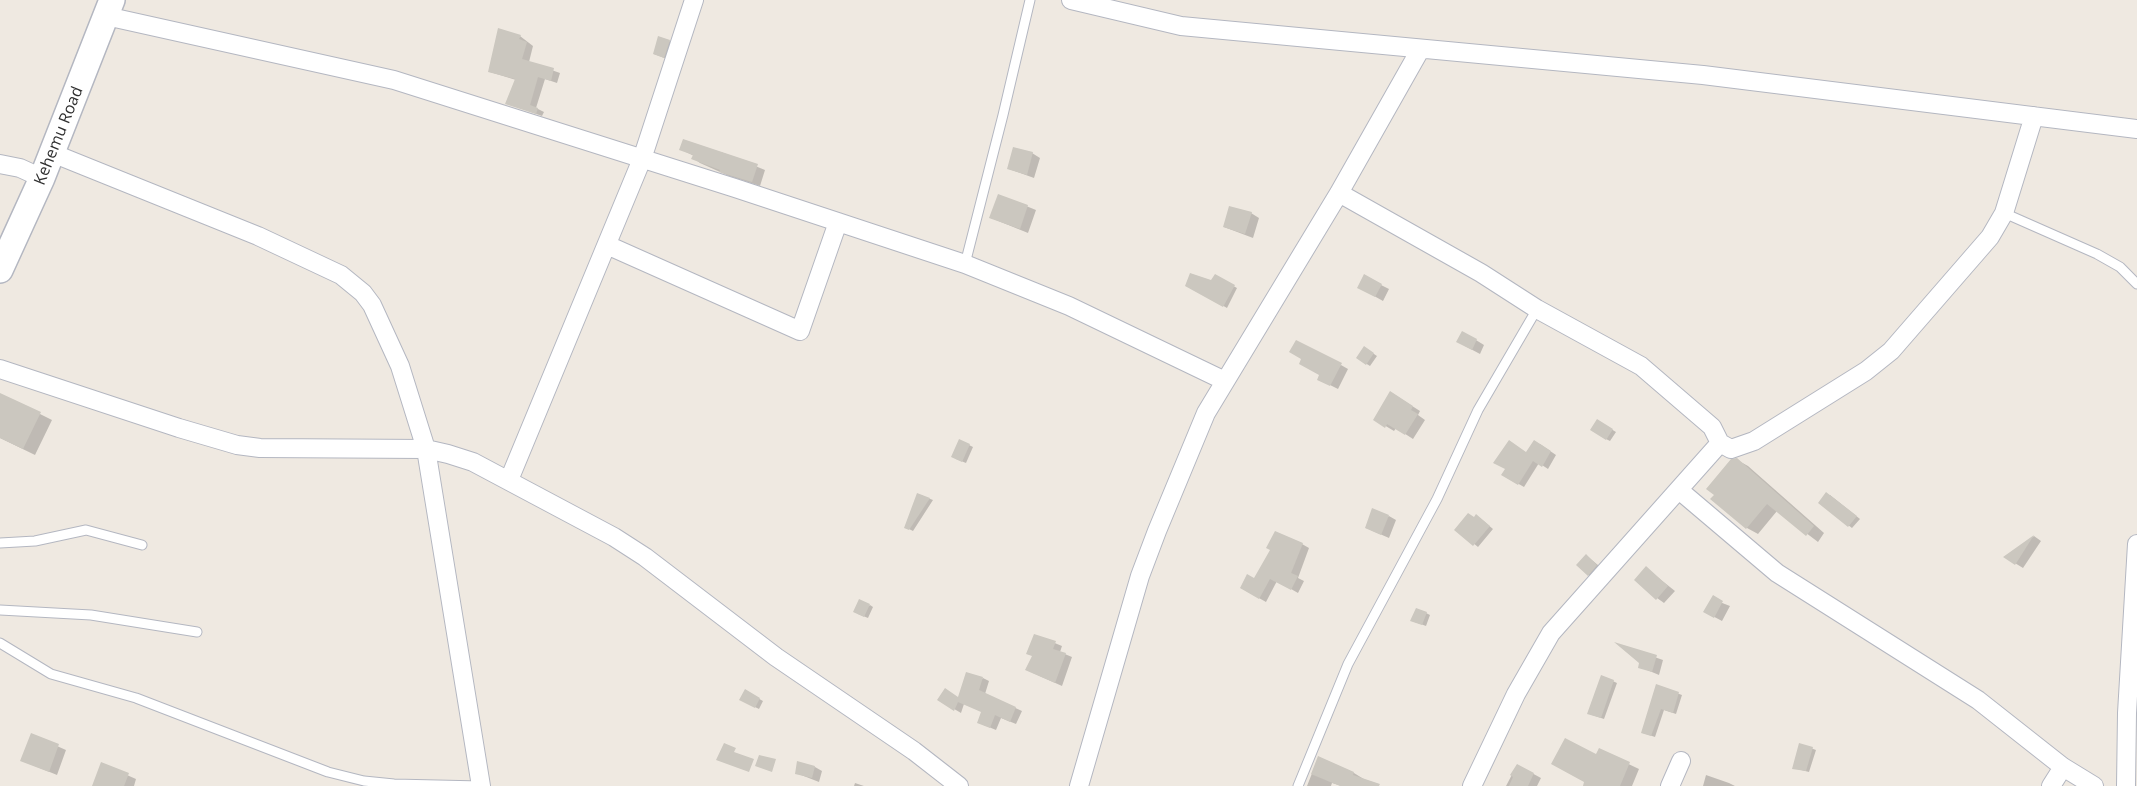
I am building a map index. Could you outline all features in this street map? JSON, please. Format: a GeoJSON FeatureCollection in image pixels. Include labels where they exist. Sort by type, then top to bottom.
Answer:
{"type":"FeatureCollection","features":[{"type":"Feature","properties":{"kind":"street"},"geometry":{"type":"LineString","coordinates":[[509,480],[642,159],[694,0]]}},
{"type":"Feature","properties":{"kind":"street"},"geometry":{"type":"LineString","coordinates":[[1071,0],[1181,26],[1420,50],[1704,75],[2137,129]]}},
{"type":"Feature","properties":{"kind":"street"},"geometry":{"type":"LineString","coordinates":[[109,8],[394,80],[965,264],[1069,306],[1225,381]]}},
{"type":"Feature","properties":{"kind":"street","name":"Kehemu Road"},"geometry":{"type":"LineString","coordinates":[[0,270],[42,178],[109,8]]}},
{"type":"Feature","properties":{"kind":"street"},"geometry":{"type":"LineString","coordinates":[[1079,786],[1150,549],[1206,413],[1339,193],[1420,50]]}},
{"type":"Feature","properties":{"kind":"street"},"geometry":{"type":"LineString","coordinates":[[1339,193],[1482,273],[1537,308],[1641,366],[1712,427],[1720,444],[1731,449],[1754,441],[1866,371],[1891,351],[1990,237],[2004,213],[2034,116]]}},
{"type":"Feature","properties":{"kind":"street"},"geometry":{"type":"LineString","coordinates":[[52,153],[218,218],[353,283],[363,293],[380,318],[415,407],[426,450],[481,786]]}},
{"type":"Feature","properties":{"kind":"street"},"geometry":{"type":"LineString","coordinates":[[0,164],[20,168],[42,178]]}},
{"type":"Feature","properties":{"kind":"street"},"geometry":{"type":"LineString","coordinates":[[607,245],[800,331],[838,222]]}},
{"type":"Feature","properties":{"kind":"street"},"geometry":{"type":"LineString","coordinates":[[0,369],[178,428],[237,445],[260,448],[426,450],[461,458],[509,480],[646,557],[776,657],[906,746],[960,786]]}},
{"type":"Feature","properties":{"kind":"street"},"geometry":{"type":"LineString","coordinates":[[1472,786],[1516,694],[1551,633],[1720,444]]}},
{"type":"Feature","properties":{"kind":"street"},"geometry":{"type":"LineString","coordinates":[[1679,490],[1776,574],[1978,700],[2063,767],[2094,786]]}},
{"type":"Feature","properties":{"kind":"street"},"geometry":{"type":"LineString","coordinates":[[2126,786],[2127,713],[2137,544]]}},
{"type":"Feature","properties":{"kind":"street"},"geometry":{"type":"LineString","coordinates":[[1670,786],[1681,761]]}},
{"type":"Feature","properties":{"kind":"street"},"geometry":{"type":"LineString","coordinates":[[2051,786],[2063,767]]}},
{"type":"Feature","properties":{"kind":"lane"},"geometry":{"type":"LineString","coordinates":[[965,264],[1030,0]]}},
{"type":"Feature","properties":{"kind":"lane"},"geometry":{"type":"LineString","coordinates":[[2004,213],[2097,254],[2120,267],[2137,284]]}},
{"type":"Feature","properties":{"kind":"lane"},"geometry":{"type":"LineString","coordinates":[[1298,786],[1348,664],[1437,499],[1478,410],[1537,308]]}},
{"type":"Feature","properties":{"kind":"lane"},"geometry":{"type":"LineString","coordinates":[[0,543],[35,541],[86,530],[142,546]]}},
{"type":"Feature","properties":{"kind":"lane"},"geometry":{"type":"LineString","coordinates":[[0,610],[91,614],[197,632]]}},
{"type":"Feature","properties":{"kind":"lane"},"geometry":{"type":"LineString","coordinates":[[0,643],[51,674],[136,698],[328,772],[364,781],[394,784],[481,786]]}},
{"type":"Feature","properties":{"kind":"building"},"geometry":{"type":"Polygon","coordinates":[[[498,28],[521,35],[519,39],[527,42],[522,59],[554,68],[551,81],[538,77],[530,105],[538,108],[536,114],[505,104],[515,79],[488,72],[498,28]]]}},
{"type":"Feature","properties":{"kind":"building"},"geometry":{"type":"Polygon","coordinates":[[[658,36],[670,40],[664,58],[653,54],[658,36]]]}},
{"type":"Feature","properties":{"kind":"building"},"geometry":{"type":"Polygon","coordinates":[[[683,139],[758,164],[752,182],[719,172],[720,170],[691,159],[693,155],[679,150],[683,139]]]}},
{"type":"Feature","properties":{"kind":"building"},"geometry":{"type":"Polygon","coordinates":[[[1013,147],[1033,152],[1027,175],[1007,169],[1013,147]]]}},
{"type":"Feature","properties":{"kind":"building"},"geometry":{"type":"Polygon","coordinates":[[[998,194],[1028,205],[1020,229],[989,218],[998,194]]]}},
{"type":"Feature","properties":{"kind":"building"},"geometry":{"type":"Polygon","coordinates":[[[1229,206],[1252,212],[1245,234],[1223,227],[1229,206]]]}},
{"type":"Feature","properties":{"kind":"building"},"geometry":{"type":"Polygon","coordinates":[[[1190,273],[1211,280],[1215,274],[1235,285],[1223,307],[1185,286],[1190,273]]]}},
{"type":"Feature","properties":{"kind":"building"},"geometry":{"type":"Polygon","coordinates":[[[1364,274],[1382,284],[1375,297],[1357,288],[1364,274]]]}},
{"type":"Feature","properties":{"kind":"building"},"geometry":{"type":"Polygon","coordinates":[[[1462,331],[1477,339],[1472,350],[1456,342],[1462,331]]]}},
{"type":"Feature","properties":{"kind":"building"},"geometry":{"type":"Polygon","coordinates":[[[1296,340],[1342,363],[1330,386],[1317,380],[1319,375],[1299,364],[1301,359],[1289,352],[1296,340]]]}},
{"type":"Feature","properties":{"kind":"building"},"geometry":{"type":"Polygon","coordinates":[[[1364,346],[1374,353],[1366,365],[1356,358],[1364,346]]]}},
{"type":"Feature","properties":{"kind":"building"},"geometry":{"type":"Polygon","coordinates":[[[1390,391],[1413,406],[1411,410],[1418,414],[1405,435],[1387,424],[1385,428],[1373,420],[1390,391]]]}},
{"type":"Feature","properties":{"kind":"building"},"geometry":{"type":"Polygon","coordinates":[[[0,393],[41,412],[23,449],[0,438],[0,393]]]}},
{"type":"Feature","properties":{"kind":"building"},"geometry":{"type":"Polygon","coordinates":[[[1597,419],[1613,429],[1606,440],[1590,430],[1597,419]]]}},
{"type":"Feature","properties":{"kind":"building"},"geometry":{"type":"Polygon","coordinates":[[[959,439],[970,444],[962,462],[951,457],[959,439]]]}},
{"type":"Feature","properties":{"kind":"building"},"geometry":{"type":"Polygon","coordinates":[[[1509,440],[1526,452],[1534,440],[1551,451],[1542,467],[1533,461],[1518,485],[1501,475],[1505,469],[1493,463],[1509,440]]]}},
{"type":"Feature","properties":{"kind":"building"},"geometry":{"type":"Polygon","coordinates":[[[1737,458],[1814,526],[1806,536],[1767,504],[1746,529],[1710,499],[1714,495],[1706,489],[1731,459],[1737,458]]]}},
{"type":"Feature","properties":{"kind":"building"},"geometry":{"type":"Polygon","coordinates":[[[1826,492],[1857,516],[1848,527],[1818,503],[1826,492]]]}},
{"type":"Feature","properties":{"kind":"building"},"geometry":{"type":"Polygon","coordinates":[[[917,493],[930,498],[909,530],[904,528],[917,493]]]}},
{"type":"Feature","properties":{"kind":"building"},"geometry":{"type":"Polygon","coordinates":[[[1372,508],[1389,515],[1381,535],[1365,528],[1372,508]]]}},
{"type":"Feature","properties":{"kind":"building"},"geometry":{"type":"Polygon","coordinates":[[[1468,513],[1474,517],[1476,514],[1490,526],[1473,546],[1454,530],[1468,513]]]}},
{"type":"Feature","properties":{"kind":"building"},"geometry":{"type":"Polygon","coordinates":[[[1275,531],[1303,543],[1291,573],[1298,576],[1291,590],[1270,579],[1259,599],[1240,588],[1247,574],[1254,578],[1270,550],[1266,548],[1275,531]]]}},
{"type":"Feature","properties":{"kind":"building"},"geometry":{"type":"Polygon","coordinates":[[[2034,535],[2015,565],[2003,557],[2034,535]]]}},
{"type":"Feature","properties":{"kind":"building"},"geometry":{"type":"Polygon","coordinates":[[[1586,554],[1597,565],[1588,576],[1576,565],[1586,554]]]}},
{"type":"Feature","properties":{"kind":"building"},"geometry":{"type":"Polygon","coordinates":[[[1646,566],[1668,586],[1656,600],[1634,580],[1646,566]]]}},
{"type":"Feature","properties":{"kind":"building"},"geometry":{"type":"Polygon","coordinates":[[[1713,595],[1723,601],[1714,618],[1703,612],[1713,595]]]}},
{"type":"Feature","properties":{"kind":"building"},"geometry":{"type":"Polygon","coordinates":[[[859,599],[870,604],[864,617],[853,612],[859,599]]]}},
{"type":"Feature","properties":{"kind":"building"},"geometry":{"type":"Polygon","coordinates":[[[1416,608],[1427,612],[1422,625],[1410,621],[1416,608]]]}},
{"type":"Feature","properties":{"kind":"building"},"geometry":{"type":"Polygon","coordinates":[[[1034,634],[1056,641],[1053,649],[1066,653],[1055,683],[1025,670],[1032,656],[1026,654],[1034,634]]]}},
{"type":"Feature","properties":{"kind":"building"},"geometry":{"type":"Polygon","coordinates":[[[1614,642],[1657,655],[1652,672],[1638,668],[1639,663],[1614,642]]]}},
{"type":"Feature","properties":{"kind":"building"},"geometry":{"type":"Polygon","coordinates":[[[966,672],[983,677],[979,690],[1016,707],[1010,722],[995,715],[990,728],[977,723],[981,712],[958,702],[954,711],[937,700],[945,688],[958,697],[966,672]]]}},
{"type":"Feature","properties":{"kind":"building"},"geometry":{"type":"Polygon","coordinates":[[[1601,675],[1614,680],[1601,718],[1587,714],[1601,675]]]}},
{"type":"Feature","properties":{"kind":"building"},"geometry":{"type":"Polygon","coordinates":[[[1656,684],[1679,692],[1673,713],[1661,709],[1651,736],[1641,733],[1656,684]]]}},
{"type":"Feature","properties":{"kind":"building"},"geometry":{"type":"Polygon","coordinates":[[[745,689],[760,698],[755,708],[739,700],[745,689]]]}},
{"type":"Feature","properties":{"kind":"building"},"geometry":{"type":"Polygon","coordinates":[[[31,733],[59,744],[49,772],[20,761],[31,733]]]}},
{"type":"Feature","properties":{"kind":"building"},"geometry":{"type":"Polygon","coordinates":[[[1565,738],[1596,754],[1599,748],[1630,762],[1620,786],[1583,786],[1584,782],[1551,764],[1565,738]]]}},
{"type":"Feature","properties":{"kind":"building"},"geometry":{"type":"Polygon","coordinates":[[[724,743],[736,748],[734,752],[754,759],[749,772],[716,760],[724,743]]]}},
{"type":"Feature","properties":{"kind":"building"},"geometry":{"type":"Polygon","coordinates":[[[1799,743],[1813,747],[1806,771],[1792,769],[1799,743]]]}},
{"type":"Feature","properties":{"kind":"building"},"geometry":{"type":"Polygon","coordinates":[[[759,755],[776,759],[772,772],[755,766],[759,755]]]}},
{"type":"Feature","properties":{"kind":"building"},"geometry":{"type":"Polygon","coordinates":[[[1318,756],[1354,772],[1353,775],[1380,784],[1379,786],[1340,786],[1311,774],[1318,756]]]}},
{"type":"Feature","properties":{"kind":"building"},"geometry":{"type":"Polygon","coordinates":[[[797,761],[815,766],[812,778],[795,774],[797,761]]]}},
{"type":"Feature","properties":{"kind":"building"},"geometry":{"type":"Polygon","coordinates":[[[101,762],[129,773],[124,786],[92,786],[101,762]]]}},
{"type":"Feature","properties":{"kind":"building"},"geometry":{"type":"Polygon","coordinates":[[[1517,764],[1534,773],[1528,786],[1509,786],[1513,777],[1510,775],[1517,764]]]}}]}
